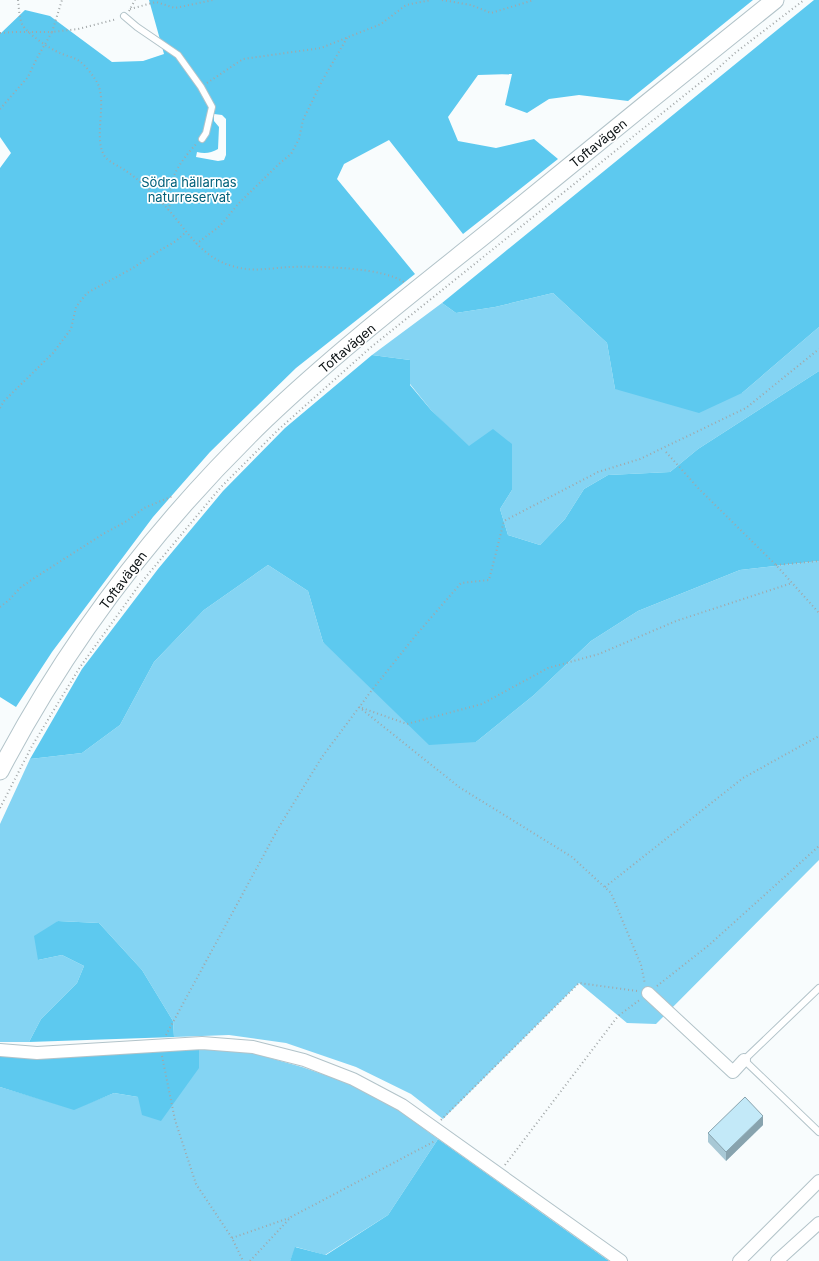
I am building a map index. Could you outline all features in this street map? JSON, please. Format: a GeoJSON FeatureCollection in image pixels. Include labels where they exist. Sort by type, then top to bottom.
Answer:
{"type":"FeatureCollection","features":[{"type":"Feature","properties":{"kind":"main road","name":"Toftavägen"},"geometry":{"type":"LineString","coordinates":[[0,771],[14,744],[48,688],[82,636],[119,584],[177,512],[216,469],[267,418],[317,372],[416,290],[775,0]]}},
{"type":"Feature","properties":{"kind":"street"},"geometry":{"type":"LineString","coordinates":[[648,993],[733,1072],[744,1060]]}},
{"type":"Feature","properties":{"kind":"street"},"geometry":{"type":"LineString","coordinates":[[0,1050],[37,1053],[202,1043],[253,1047],[304,1060],[353,1079],[402,1105],[436,1133],[621,1261]]}},
{"type":"Feature","properties":{"kind":"street"},"geometry":{"type":"LineString","coordinates":[[738,1261],[819,1182]]}},
{"type":"Feature","properties":{"kind":"street"},"geometry":{"type":"LineString","coordinates":[[777,1261],[819,1223]]}},
{"type":"Feature","properties":{"kind":"lane"},"geometry":{"type":"LineString","coordinates":[[124,16],[137,27],[178,54],[201,87],[212,107],[206,133],[202,139]]}},
{"type":"Feature","properties":{"kind":"lane"},"geometry":{"type":"LineString","coordinates":[[819,988],[744,1060],[819,1132]]}},
{"type":"Feature","properties":{"kind":"path"},"geometry":{"type":"LineString","coordinates":[[18,0],[22,24],[29,32],[59,53],[79,60],[96,80],[102,99],[100,143],[106,158],[128,172],[159,199],[196,244],[213,258],[224,264],[248,270],[293,267],[332,268],[376,272],[402,280],[416,290]]}},
{"type":"Feature","properties":{"kind":"path"},"geometry":{"type":"LineString","coordinates":[[0,109],[28,77],[52,32],[62,0]]}},
{"type":"Feature","properties":{"kind":"path"},"geometry":{"type":"LineString","coordinates":[[0,33],[52,32],[102,24],[124,16],[130,9],[134,0]]}},
{"type":"Feature","properties":{"kind":"path"},"geometry":{"type":"LineString","coordinates":[[130,9],[156,2],[175,8],[213,0]]}},
{"type":"Feature","properties":{"kind":"path"},"geometry":{"type":"LineString","coordinates":[[201,87],[244,59],[321,48],[381,24],[406,5],[431,0]]}},
{"type":"Feature","properties":{"kind":"path"},"geometry":{"type":"LineString","coordinates":[[442,0],[471,5],[491,13],[534,0]]}},
{"type":"Feature","properties":{"kind":"path"},"geometry":{"type":"LineString","coordinates":[[0,808],[32,746],[80,667],[135,591],[221,487],[273,435],[370,348],[716,70],[735,53],[804,0]]}},
{"type":"Feature","properties":{"kind":"path"},"geometry":{"type":"LineString","coordinates":[[196,244],[220,226],[238,203],[291,154],[298,139],[303,120],[322,81],[347,38]]}},
{"type":"Feature","properties":{"kind":"path"},"geometry":{"type":"LineString","coordinates":[[168,210],[170,207],[170,188],[174,176],[183,160],[202,139]]}},
{"type":"Feature","properties":{"kind":"path"},"geometry":{"type":"LineString","coordinates":[[0,408],[4,401],[53,353],[71,329],[76,307],[87,293],[133,268],[156,252],[176,241],[186,232]]}},
{"type":"Feature","properties":{"kind":"path"},"geometry":{"type":"LineString","coordinates":[[243,1261],[232,1238],[196,1184],[175,1120],[160,1046],[279,827],[322,757],[359,707],[416,635],[460,583],[489,580],[504,521],[598,472],[640,460],[746,408],[819,349]]}},
{"type":"Feature","properties":{"kind":"path"},"geometry":{"type":"LineString","coordinates":[[666,452],[699,489],[776,565],[819,613]]}},
{"type":"Feature","properties":{"kind":"path"},"geometry":{"type":"LineString","coordinates":[[0,607],[21,587],[103,534],[127,521],[144,508],[175,496]]}},
{"type":"Feature","properties":{"kind":"path"},"geometry":{"type":"LineString","coordinates":[[776,565],[819,561]]}},
{"type":"Feature","properties":{"kind":"path"},"geometry":{"type":"LineString","coordinates":[[359,707],[407,724],[482,704],[548,668],[599,654],[676,621],[792,583]]}},
{"type":"Feature","properties":{"kind":"path"},"geometry":{"type":"LineString","coordinates":[[232,1238],[291,1217],[436,1133],[579,983],[648,993],[641,965],[611,893],[605,887],[572,857],[459,787],[359,707]]}},
{"type":"Feature","properties":{"kind":"path"},"geometry":{"type":"LineString","coordinates":[[605,887],[743,778],[819,736]]}},
{"type":"Feature","properties":{"kind":"path"},"geometry":{"type":"LineString","coordinates":[[250,1261],[291,1217]]}},
{"type":"Feature","properties":{"kind":"shaded area"},"geometry":{"type":"Polygon","coordinates":[[[553,293],[607,343],[615,389],[742,393],[819,327],[819,371],[698,449],[670,472],[608,475],[584,489],[565,519],[540,545],[508,535],[500,509],[512,490],[431,410],[410,384],[410,360],[372,355],[442,303],[456,313],[495,307],[553,293]]]}},
{"type":"Feature","properties":{"kind":"shaded area"},"geometry":{"type":"Polygon","coordinates":[[[819,561],[819,860],[656,1024],[627,1023],[579,983],[443,1119],[411,1094],[356,1067],[286,1043],[229,1035],[174,1037],[173,1021],[142,970],[99,923],[58,921],[38,960],[62,955],[84,966],[77,983],[41,1019],[29,1042],[0,1042],[0,824],[30,759],[82,753],[120,725],[154,662],[204,610],[268,565],[308,591],[323,642],[476,742],[534,695],[591,641],[638,611],[740,570],[819,561]]]}},
{"type":"Feature","properties":{"kind":"shaded area"},"geometry":{"type":"Polygon","coordinates":[[[199,1047],[252,1053],[302,1067],[348,1083],[397,1109],[438,1139],[388,1215],[325,1255],[296,1247],[290,1261],[0,1261],[0,1087],[74,1109],[114,1093],[138,1097],[199,1047]]]}},
{"type":"Feature","properties":{"kind":"green space","name":"Södra hällarnas naturreservat"},"geometry":{"type":"Polygon","coordinates":[[[149,0],[753,0],[628,101],[579,95],[549,99],[527,113],[505,105],[512,74],[478,75],[448,117],[458,141],[496,148],[534,139],[558,159],[463,234],[389,140],[344,164],[337,179],[415,274],[296,368],[210,452],[153,517],[52,652],[16,707],[0,697],[0,168],[11,153],[0,137],[0,34],[25,10],[50,16],[112,62],[143,61],[164,54],[149,0]],[[214,114],[214,121],[219,127],[218,149],[208,153],[197,152],[196,157],[218,161],[224,160],[226,155],[226,119],[222,115],[214,114]]]}},
{"type":"Feature","properties":{"kind":"green space"},"geometry":{"type":"Polygon","coordinates":[[[814,0],[819,0],[819,327],[742,393],[699,413],[615,389],[607,343],[553,293],[495,307],[456,313],[442,303],[814,0]]]}},
{"type":"Feature","properties":{"kind":"green space"},"geometry":{"type":"Polygon","coordinates":[[[372,355],[410,360],[410,385],[431,410],[469,446],[493,429],[512,444],[512,490],[500,509],[508,535],[540,545],[565,519],[584,489],[608,475],[670,472],[698,449],[819,371],[819,561],[740,570],[638,611],[591,641],[534,695],[476,742],[429,745],[323,642],[308,591],[268,565],[204,610],[154,662],[120,725],[82,753],[30,759],[82,669],[158,569],[223,491],[285,428],[372,355]]]}},
{"type":"Feature","properties":{"kind":"green space"},"geometry":{"type":"Polygon","coordinates":[[[58,921],[99,923],[142,970],[173,1021],[174,1037],[29,1042],[41,1019],[77,983],[84,966],[62,955],[38,960],[34,936],[58,921]]]}},
{"type":"Feature","properties":{"kind":"green space"},"geometry":{"type":"Polygon","coordinates":[[[199,1047],[199,1068],[161,1121],[142,1115],[138,1097],[114,1093],[74,1110],[0,1087],[0,1055],[199,1047]]]}},
{"type":"Feature","properties":{"kind":"green space"},"geometry":{"type":"Polygon","coordinates":[[[438,1139],[609,1261],[290,1261],[295,1247],[326,1255],[388,1215],[438,1139]]]}},
{"type":"Feature","properties":{"kind":"building"},"geometry":{"type":"Polygon","coordinates":[[[745,1097],[763,1116],[726,1152],[708,1133],[745,1097]]]}}]}
